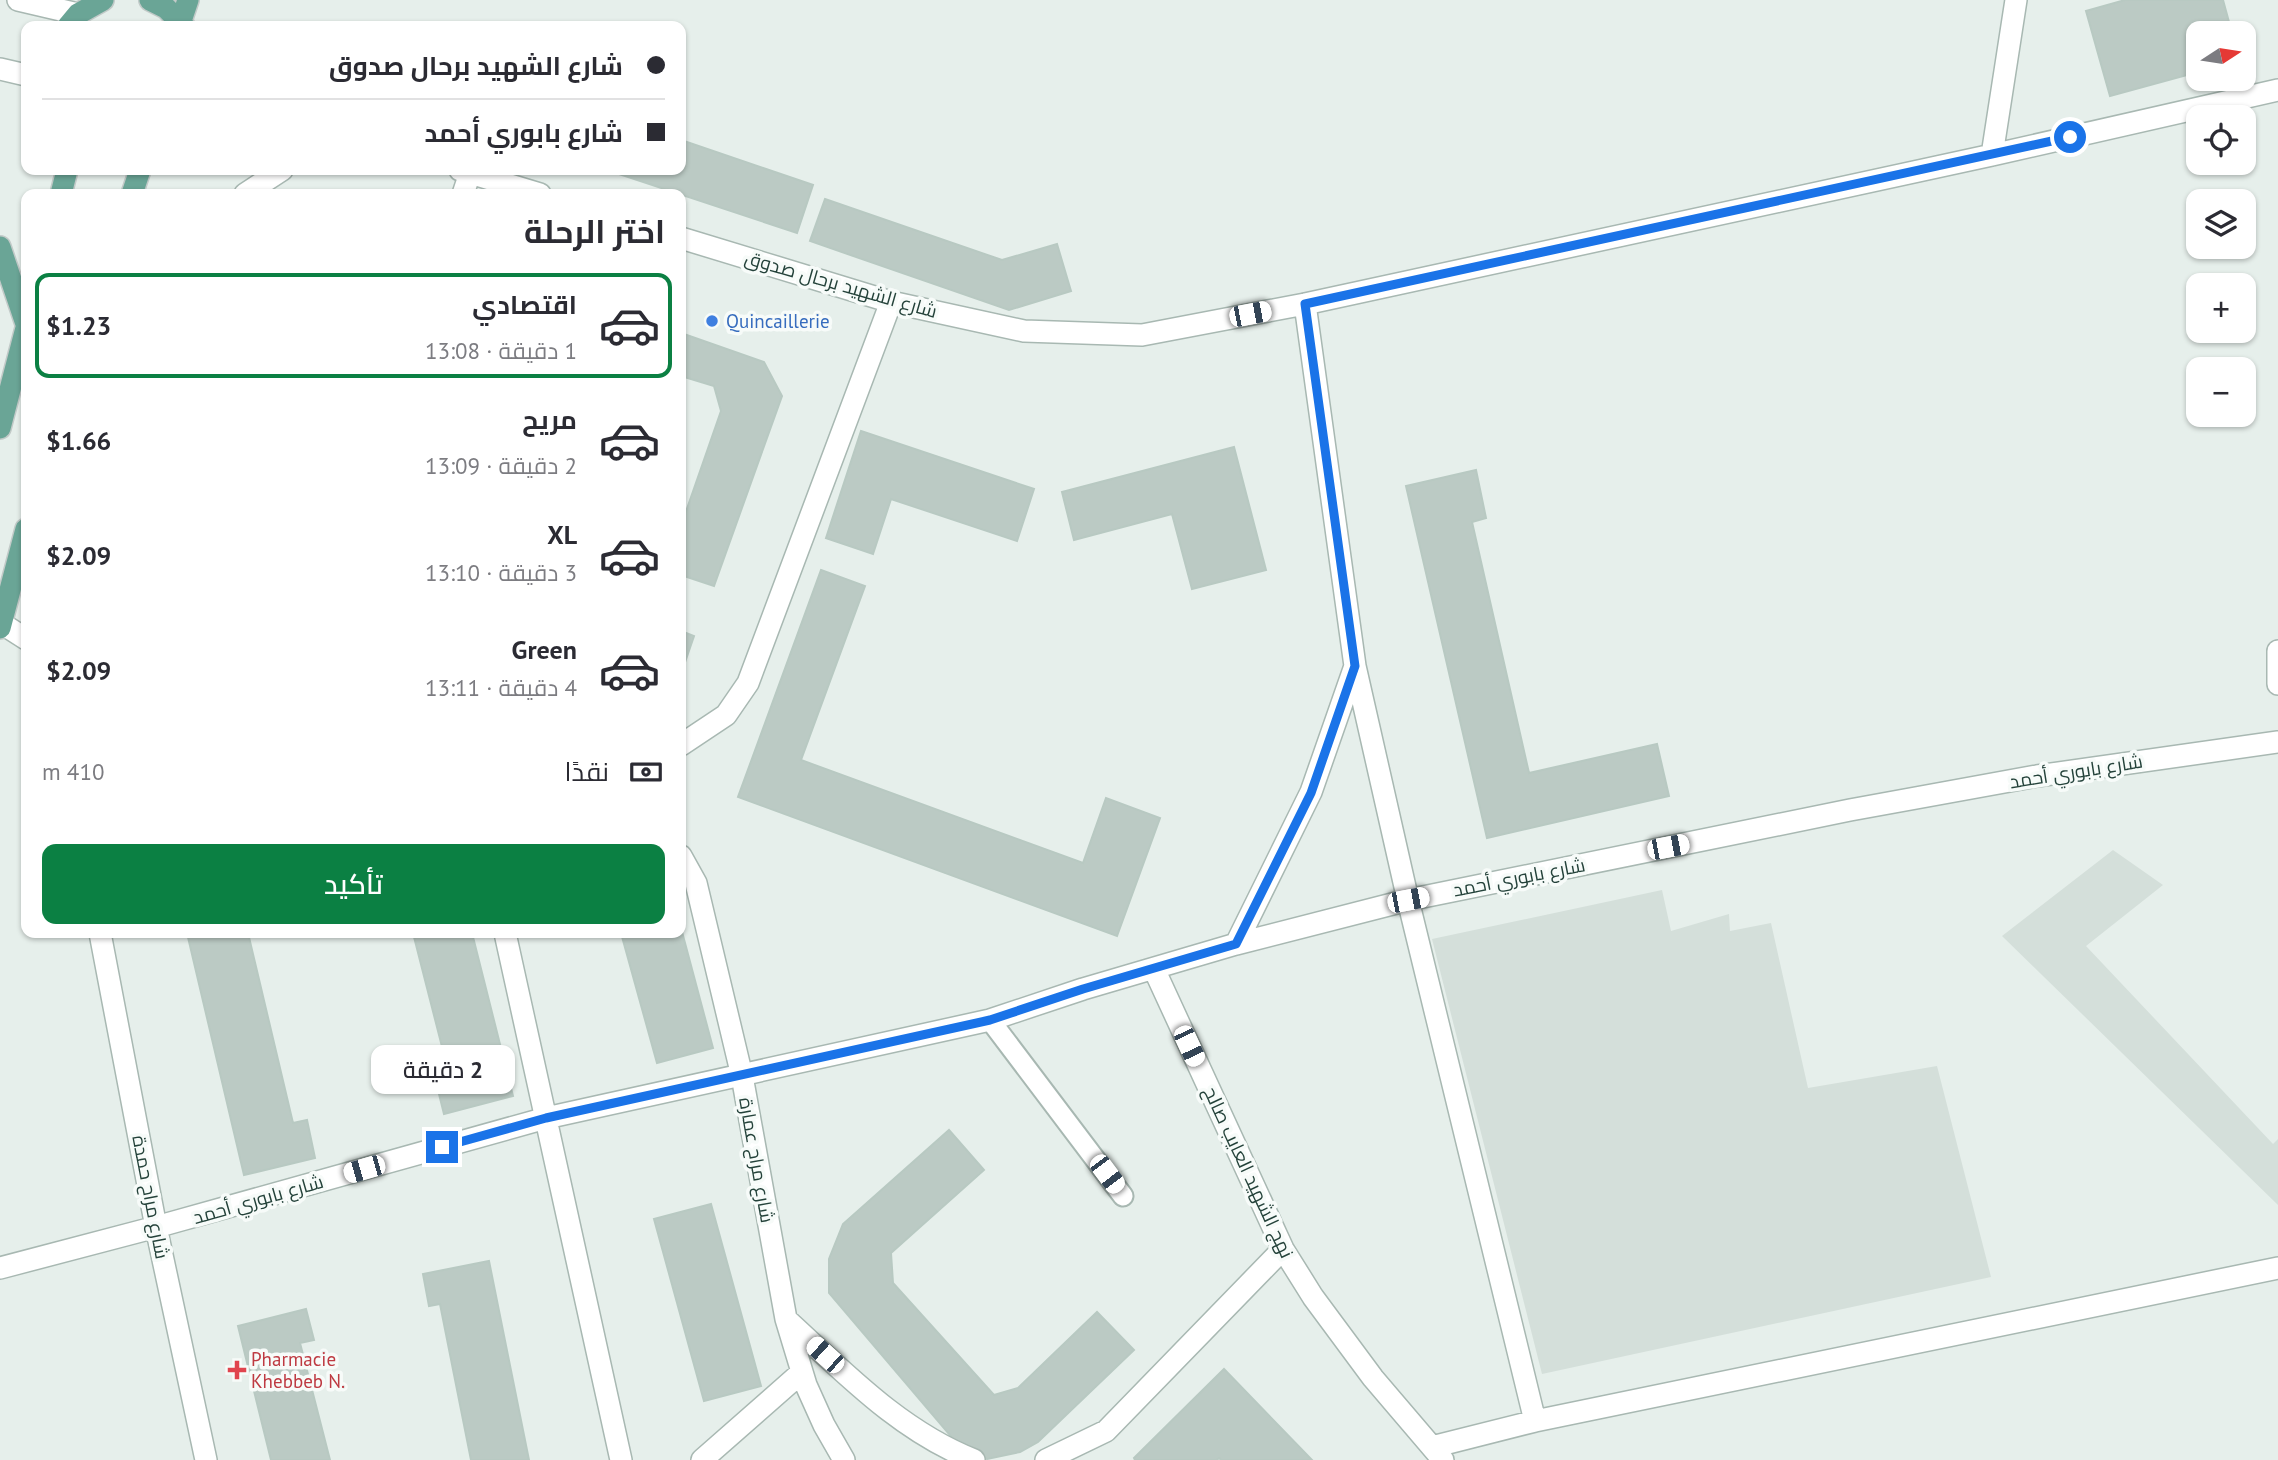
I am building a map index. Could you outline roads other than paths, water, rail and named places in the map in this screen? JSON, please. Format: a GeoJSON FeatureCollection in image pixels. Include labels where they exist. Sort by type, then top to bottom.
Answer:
{"type":"FeatureCollection","features":[{"type":"Feature","properties":{"kind":"main road"},"geometry":{"type":"LineString","coordinates":[[73,20],[103,0]]}},
{"type":"Feature","properties":{"kind":"main road"},"geometry":{"type":"LineString","coordinates":[[150,0],[166,8],[180,21]]}},
{"type":"Feature","properties":{"kind":"main road"},"geometry":{"type":"LineString","coordinates":[[184,21],[188,0]]}},
{"type":"Feature","properties":{"kind":"main road"},"geometry":{"type":"LineString","coordinates":[[0,247],[21,311]]}},
{"type":"Feature","properties":{"kind":"main road"},"geometry":{"type":"LineString","coordinates":[[0,428],[21,346]]}},
{"type":"Feature","properties":{"kind":"main road"},"geometry":{"type":"LineString","coordinates":[[1,625],[21,548]]}},
{"type":"Feature","properties":{"kind":"street"},"geometry":{"type":"LineString","coordinates":[[18,0],[73,20]]}},
{"type":"Feature","properties":{"kind":"street"},"geometry":{"type":"LineString","coordinates":[[1992,155],[2016,0]]}},
{"type":"Feature","properties":{"kind":"street"},"geometry":{"type":"LineString","coordinates":[[0,69],[21,74]]}},
{"type":"Feature","properties":{"kind":"street","name":"شارع الشهيد برحال صدوق"},"geometry":{"type":"LineString","coordinates":[[686,240],[891,302],[1024,331],[1142,335],[1305,304],[1992,155],[2278,89]]}},
{"type":"Feature","properties":{"kind":"street"},"geometry":{"type":"LineString","coordinates":[[253,189],[274,175]]}},
{"type":"Feature","properties":{"kind":"street"},"geometry":{"type":"LineString","coordinates":[[478,175],[524,189]]}},
{"type":"Feature","properties":{"kind":"street"},"geometry":{"type":"LineString","coordinates":[[686,742],[726,715],[748,683],[891,302]]}},
{"type":"Feature","properties":{"kind":"street"},"geometry":{"type":"LineString","coordinates":[[1305,304],[1355,666],[1408,900],[1535,1421]]}},
{"type":"Feature","properties":{"kind":"street"},"geometry":{"type":"LineString","coordinates":[[1,625],[21,636]]}},
{"type":"Feature","properties":{"kind":"street"},"geometry":{"type":"LineString","coordinates":[[2278,651],[2278,684]]}},
{"type":"Feature","properties":{"kind":"street"},"geometry":{"type":"LineString","coordinates":[[1236,944],[1311,793],[1355,666]]}},
{"type":"Feature","properties":{"kind":"street","name":"شارع بابوري أحمد"},"geometry":{"type":"LineString","coordinates":[[0,1268],[546,1118],[990,1020],[1083,989],[1236,944],[1408,900],[1850,810],[2037,776],[2278,742]]}},
{"type":"Feature","properties":{"kind":"street","name":"شارع مراح عمارة"},"geometry":{"type":"LineString","coordinates":[[686,865],[696,883],[742,1076],[786,1320],[802,1372],[824,1425],[844,1460]]}},
{"type":"Feature","properties":{"kind":"street","name":"شارع مراح حمدة"},"geometry":{"type":"LineString","coordinates":[[101,938],[156,1227],[206,1460]]}},
{"type":"Feature","properties":{"kind":"street"},"geometry":{"type":"LineString","coordinates":[[506,938],[621,1460]]}},
{"type":"Feature","properties":{"kind":"street","name":"نهج الشهيد العايب صالح"},"geometry":{"type":"LineString","coordinates":[[1154,970],[1283,1249],[1313,1297],[1373,1378],[1437,1453]]}},
{"type":"Feature","properties":{"kind":"street"},"geometry":{"type":"LineString","coordinates":[[1046,1460],[1106,1430],[1283,1249]]}},
{"type":"Feature","properties":{"kind":"street"},"geometry":{"type":"LineString","coordinates":[[1437,1453],[1535,1421],[2278,1268]]}},
{"type":"Feature","properties":{"kind":"street"},"geometry":{"type":"LineString","coordinates":[[786,1320],[885,1409],[946,1449],[974,1460]]}},
{"type":"Feature","properties":{"kind":"street"},"geometry":{"type":"LineString","coordinates":[[702,1460],[802,1372]]}},
{"type":"Feature","properties":{"kind":"lane"},"geometry":{"type":"LineString","coordinates":[[990,1020],[1123,1196]]}},
{"type":"Feature","properties":{"kind":"place","name":"Quincaillerie"},"geometry":{"type":"Point","coordinates":[712,321]}},
{"type":"Feature","properties":{"kind":"place","name":"Pharmacie Khebbeb N."},"geometry":{"type":"Point","coordinates":[237,1370]}}]}
